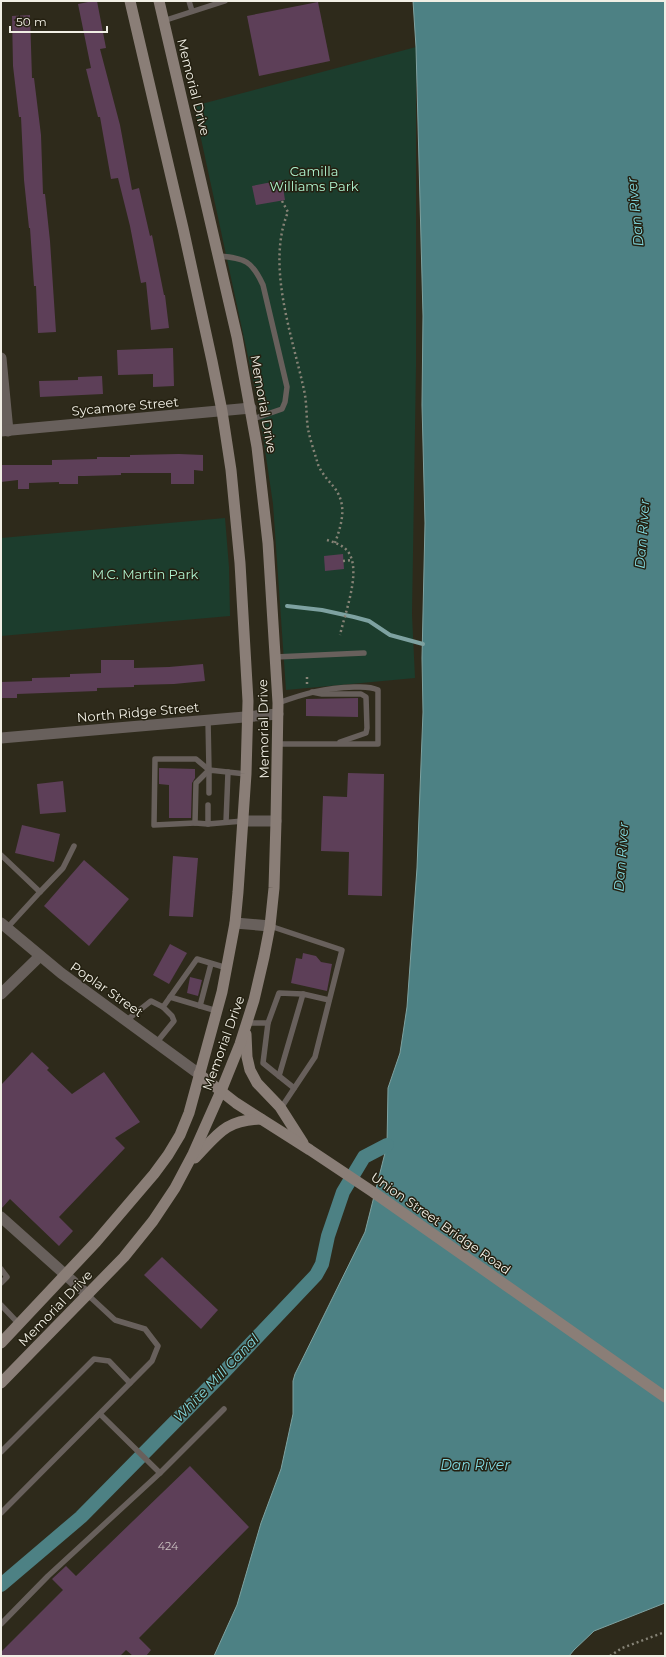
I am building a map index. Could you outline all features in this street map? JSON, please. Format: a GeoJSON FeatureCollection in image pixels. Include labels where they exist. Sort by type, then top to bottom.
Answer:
{"type":"FeatureCollection","features":[{"type":"Feature","properties":{"kind":"main road","name":"Memorial Drive"},"geometry":{"type":"LineString","coordinates":[[1,1343],[66,1275],[140,1191],[168,1155],[180,1135],[188,1113],[217,1011],[235,923],[238,892],[246,774],[248,717],[246,653],[240,563],[231,470],[222,411],[183,228],[130,1]]}},
{"type":"Feature","properties":{"kind":"main road","name":"Memorial Drive"},"geometry":{"type":"LineString","coordinates":[[1,1383],[124,1257],[153,1221],[175,1188],[221,1091],[246,1025],[264,957],[270,926],[274,888],[278,708],[268,543],[259,462],[252,413],[238,337],[159,1]]}},
{"type":"Feature","properties":{"kind":"main road"},"geometry":{"type":"LineString","coordinates":[[246,1025],[247,1057],[250,1070],[257,1083],[280,1109],[308,1148]]}},
{"type":"Feature","properties":{"kind":"main road","name":"Union Street Bridge Road"},"geometry":{"type":"LineString","coordinates":[[199,1074],[261,1119],[308,1148],[384,1200],[665,1397]]}},
{"type":"Feature","properties":{"kind":"main road"},"geometry":{"type":"LineString","coordinates":[[186,1167],[220,1131],[245,1119],[261,1119]]}},
{"type":"Feature","properties":{"kind":"street"},"geometry":{"type":"LineString","coordinates":[[1,358],[4,431]]}},
{"type":"Feature","properties":{"kind":"street","name":"Sycamore Street"},"geometry":{"type":"LineString","coordinates":[[4,431],[222,411],[252,413]]}},
{"type":"Feature","properties":{"kind":"street","name":"North Ridge Street"},"geometry":{"type":"LineString","coordinates":[[1,738],[248,717],[278,708]]}},
{"type":"Feature","properties":{"kind":"street"},"geometry":{"type":"LineString","coordinates":[[243,821],[276,821]]}},
{"type":"Feature","properties":{"kind":"street"},"geometry":{"type":"LineString","coordinates":[[235,923],[270,926]]}},
{"type":"Feature","properties":{"kind":"street","name":"Poplar Street"},"geometry":{"type":"LineString","coordinates":[[4,925],[61,974],[127,1020],[199,1074]]}},
{"type":"Feature","properties":{"kind":"street"},"geometry":{"type":"LineString","coordinates":[[1,994],[40,956]]}},
{"type":"Feature","properties":{"kind":"street"},"geometry":{"type":"LineString","coordinates":[[3,1223],[88,1295]]}},
{"type":"Feature","properties":{"kind":"lane"},"geometry":{"type":"LineString","coordinates":[[189,1],[192,11]]}},
{"type":"Feature","properties":{"kind":"lane"},"geometry":{"type":"LineString","coordinates":[[163,21],[225,1]]}},
{"type":"Feature","properties":{"kind":"lane"},"geometry":{"type":"LineString","coordinates":[[219,256],[239,258],[248,263],[257,272],[263,286],[287,387],[285,402],[282,408],[252,413]]}},
{"type":"Feature","properties":{"kind":"lane"},"geometry":{"type":"LineString","coordinates":[[275,657],[364,653]]}},
{"type":"Feature","properties":{"kind":"lane"},"geometry":{"type":"LineString","coordinates":[[278,708],[310,692],[334,687],[366,687],[378,690],[378,744],[278,744]]}},
{"type":"Feature","properties":{"kind":"lane"},"geometry":{"type":"LineString","coordinates":[[310,692],[322,694],[361,694],[366,697],[368,728],[366,733],[336,744]]}},
{"type":"Feature","properties":{"kind":"lane"},"geometry":{"type":"LineString","coordinates":[[208,720],[209,793]]}},
{"type":"Feature","properties":{"kind":"lane"},"geometry":{"type":"LineString","coordinates":[[243,821],[208,824],[154,824],[155,759],[196,759],[209,770],[246,774]]}},
{"type":"Feature","properties":{"kind":"lane"},"geometry":{"type":"LineString","coordinates":[[196,824],[196,783],[209,770]]}},
{"type":"Feature","properties":{"kind":"lane"},"geometry":{"type":"LineString","coordinates":[[226,822],[228,772]]}},
{"type":"Feature","properties":{"kind":"lane"},"geometry":{"type":"LineString","coordinates":[[208,805],[208,824]]}},
{"type":"Feature","properties":{"kind":"lane"},"geometry":{"type":"LineString","coordinates":[[4,925],[40,892],[63,868],[74,846]]}},
{"type":"Feature","properties":{"kind":"lane"},"geometry":{"type":"LineString","coordinates":[[1,855],[40,892]]}},
{"type":"Feature","properties":{"kind":"lane"},"geometry":{"type":"LineString","coordinates":[[270,926],[342,950],[316,1057],[280,1109]]}},
{"type":"Feature","properties":{"kind":"lane"},"geometry":{"type":"LineString","coordinates":[[163,1007],[197,960],[227,968]]}},
{"type":"Feature","properties":{"kind":"lane"},"geometry":{"type":"LineString","coordinates":[[200,1006],[211,964]]}},
{"type":"Feature","properties":{"kind":"lane"},"geometry":{"type":"LineString","coordinates":[[294,1088],[264,1063],[268,1023],[279,993],[303,994],[329,1000]]}},
{"type":"Feature","properties":{"kind":"lane"},"geometry":{"type":"LineString","coordinates":[[279,1076],[303,994]]}},
{"type":"Feature","properties":{"kind":"lane"},"geometry":{"type":"LineString","coordinates":[[170,997],[217,1011]]}},
{"type":"Feature","properties":{"kind":"lane"},"geometry":{"type":"LineString","coordinates":[[127,1020],[151,1001],[163,1007],[172,1016],[174,1021],[157,1042]]}},
{"type":"Feature","properties":{"kind":"lane"},"geometry":{"type":"LineString","coordinates":[[246,1025],[268,1023]]}},
{"type":"Feature","properties":{"kind":"lane"},"geometry":{"type":"LineString","coordinates":[[1,1269],[7,1277],[1,1283]]}},
{"type":"Feature","properties":{"kind":"lane"},"geometry":{"type":"LineString","coordinates":[[1,1513],[152,1361],[158,1346],[145,1329],[115,1320],[88,1295]]}},
{"type":"Feature","properties":{"kind":"lane"},"geometry":{"type":"LineString","coordinates":[[1,1305],[19,1324]]}},
{"type":"Feature","properties":{"kind":"lane"},"geometry":{"type":"LineString","coordinates":[[1,1452],[94,1359],[109,1361],[130,1384]]}},
{"type":"Feature","properties":{"kind":"lane"},"geometry":{"type":"LineString","coordinates":[[1,1624],[48,1576],[160,1473],[224,1409]]}},
{"type":"Feature","properties":{"kind":"lane"},"geometry":{"type":"LineString","coordinates":[[100,1414],[160,1473]]}},
{"type":"Feature","properties":{"kind":"path"},"geometry":{"type":"LineString","coordinates":[[282,201],[288,212],[283,223],[280,241],[278,263],[280,282],[304,391],[308,430],[317,463],[340,498],[343,507],[343,518],[336,543]]}},
{"type":"Feature","properties":{"kind":"path"},"geometry":{"type":"LineString","coordinates":[[327,540],[345,548],[350,554],[354,574],[340,634]]}},
{"type":"Feature","properties":{"kind":"path"},"geometry":{"type":"LineString","coordinates":[[343,561],[352,560]]}},
{"type":"Feature","properties":{"kind":"path"},"geometry":{"type":"LineString","coordinates":[[610,1656],[622,1648],[665,1632]]}},
{"type":"Feature","properties":{"kind":"green space","name":"Camilla Williams Park"},"geometry":{"type":"Polygon","coordinates":[[[416,47],[416,367],[412,615],[415,678],[286,690],[273,504],[258,403],[194,106],[416,47]]]}},
{"type":"Feature","properties":{"kind":"green space","name":"M.C. Martin Park"},"geometry":{"type":"Polygon","coordinates":[[[225,518],[229,567],[230,616],[1,636],[1,538],[225,518]]]}},
{"type":"Feature","properties":{"kind":"water","name":"Dan River"},"geometry":{"type":"Polygon","coordinates":[[[413,1],[665,1],[665,1603],[594,1631],[569,1656],[214,1656],[237,1605],[261,1523],[281,1469],[293,1414],[293,1381],[295,1374],[365,1232],[387,1145],[388,1088],[400,1053],[407,1007],[417,868],[423,712],[422,658],[425,523],[422,405],[423,316],[416,47],[413,1]]]}},
{"type":"Feature","properties":{"kind":"building"},"geometry":{"type":"Polygon","coordinates":[[[97,1],[106,48],[100,49],[120,125],[132,190],[139,188],[150,236],[152,235],[165,295],[169,328],[151,330],[146,282],[141,283],[130,226],[118,178],[111,179],[100,117],[98,117],[86,69],[91,68],[78,4],[97,1]]]}},
{"type":"Feature","properties":{"kind":"building"},"geometry":{"type":"Polygon","coordinates":[[[318,2],[330,61],[259,76],[247,16],[318,2]]]}},
{"type":"Feature","properties":{"kind":"building"},"geometry":{"type":"Polygon","coordinates":[[[30,15],[32,78],[34,78],[41,135],[43,194],[45,194],[50,241],[56,332],[38,333],[36,286],[34,286],[30,228],[24,180],[21,117],[19,117],[13,66],[12,16],[30,15]]]}},
{"type":"Feature","properties":{"kind":"building"},"geometry":{"type":"Polygon","coordinates":[[[282,180],[285,200],[256,205],[252,186],[282,180]]]}},
{"type":"Feature","properties":{"kind":"building"},"geometry":{"type":"Polygon","coordinates":[[[173,348],[174,386],[153,387],[153,374],[118,375],[117,350],[173,348]]]}},
{"type":"Feature","properties":{"kind":"building"},"geometry":{"type":"Polygon","coordinates":[[[102,376],[103,394],[40,397],[39,381],[78,380],[78,377],[102,376]]]}},
{"type":"Feature","properties":{"kind":"building"},"geometry":{"type":"Polygon","coordinates":[[[130,455],[203,455],[203,471],[194,470],[194,484],[171,484],[171,473],[121,473],[121,475],[78,476],[78,484],[59,484],[59,482],[29,483],[29,489],[18,489],[18,480],[1,482],[1,465],[52,465],[52,460],[97,459],[97,457],[130,457],[130,455]]]}},
{"type":"Feature","properties":{"kind":"building"},"geometry":{"type":"Polygon","coordinates":[[[343,554],[344,569],[325,571],[324,556],[343,554]]]}},
{"type":"Feature","properties":{"kind":"building"},"geometry":{"type":"Polygon","coordinates":[[[101,660],[134,660],[134,668],[203,664],[205,681],[174,684],[134,685],[134,687],[97,688],[97,691],[17,694],[17,698],[1,698],[1,682],[32,681],[32,678],[70,677],[70,674],[101,673],[101,660]]]}},
{"type":"Feature","properties":{"kind":"building"},"geometry":{"type":"Polygon","coordinates":[[[358,698],[358,717],[306,716],[306,699],[358,698]]]}},
{"type":"Feature","properties":{"kind":"building"},"geometry":{"type":"Polygon","coordinates":[[[159,768],[195,769],[195,778],[192,783],[191,818],[169,818],[169,785],[159,784],[159,768]]]}},
{"type":"Feature","properties":{"kind":"building"},"geometry":{"type":"Polygon","coordinates":[[[348,773],[384,774],[382,896],[348,895],[349,852],[321,851],[323,796],[347,797],[348,773]]]}},
{"type":"Feature","properties":{"kind":"building"},"geometry":{"type":"Polygon","coordinates":[[[63,781],[66,812],[40,814],[37,784],[63,781]]]}},
{"type":"Feature","properties":{"kind":"building"},"geometry":{"type":"Polygon","coordinates":[[[22,825],[60,834],[54,862],[15,853],[22,825]]]}},
{"type":"Feature","properties":{"kind":"building"},"geometry":{"type":"Polygon","coordinates":[[[173,856],[198,858],[193,917],[169,916],[173,856]]]}},
{"type":"Feature","properties":{"kind":"building"},"geometry":{"type":"Polygon","coordinates":[[[84,860],[129,899],[89,946],[44,906],[84,860]]]}},
{"type":"Feature","properties":{"kind":"building"},"geometry":{"type":"Polygon","coordinates":[[[170,944],[187,953],[169,984],[153,975],[170,944]]]}},
{"type":"Feature","properties":{"kind":"building"},"geometry":{"type":"Polygon","coordinates":[[[303,953],[316,956],[321,962],[332,964],[327,991],[291,983],[296,958],[302,959],[303,953]]]}},
{"type":"Feature","properties":{"kind":"building"},"geometry":{"type":"Polygon","coordinates":[[[190,977],[202,980],[198,996],[187,993],[190,977]]]}},
{"type":"Feature","properties":{"kind":"building"},"geometry":{"type":"Polygon","coordinates":[[[32,1052],[49,1068],[47,1070],[72,1094],[104,1072],[140,1122],[115,1138],[125,1148],[59,1217],[73,1231],[59,1246],[10,1199],[1,1209],[1,1085],[32,1052]]]}},
{"type":"Feature","properties":{"kind":"building"},"geometry":{"type":"Polygon","coordinates":[[[162,1257],[218,1310],[201,1329],[144,1275],[162,1257]]]}},
{"type":"Feature","properties":{"kind":"building"},"geometry":{"type":"Polygon","coordinates":[[[190,1466],[249,1527],[139,1638],[151,1650],[146,1656],[133,1656],[126,1650],[120,1656],[1,1656],[1,1652],[63,1590],[52,1579],[66,1566],[76,1576],[190,1466]]]}},
{"type":"Feature","properties":{"kind":"waterway"},"geometry":{"type":"LineString","coordinates":[[287,606],[322,610],[369,621],[390,635],[423,644]]}},
{"type":"Feature","properties":{"kind":"waterway","name":"White Mill Canal"},"geometry":{"type":"LineString","coordinates":[[1,1585],[81,1517],[225,1371],[316,1275],[322,1264],[328,1236],[343,1192],[364,1157],[387,1145]]}}]}
